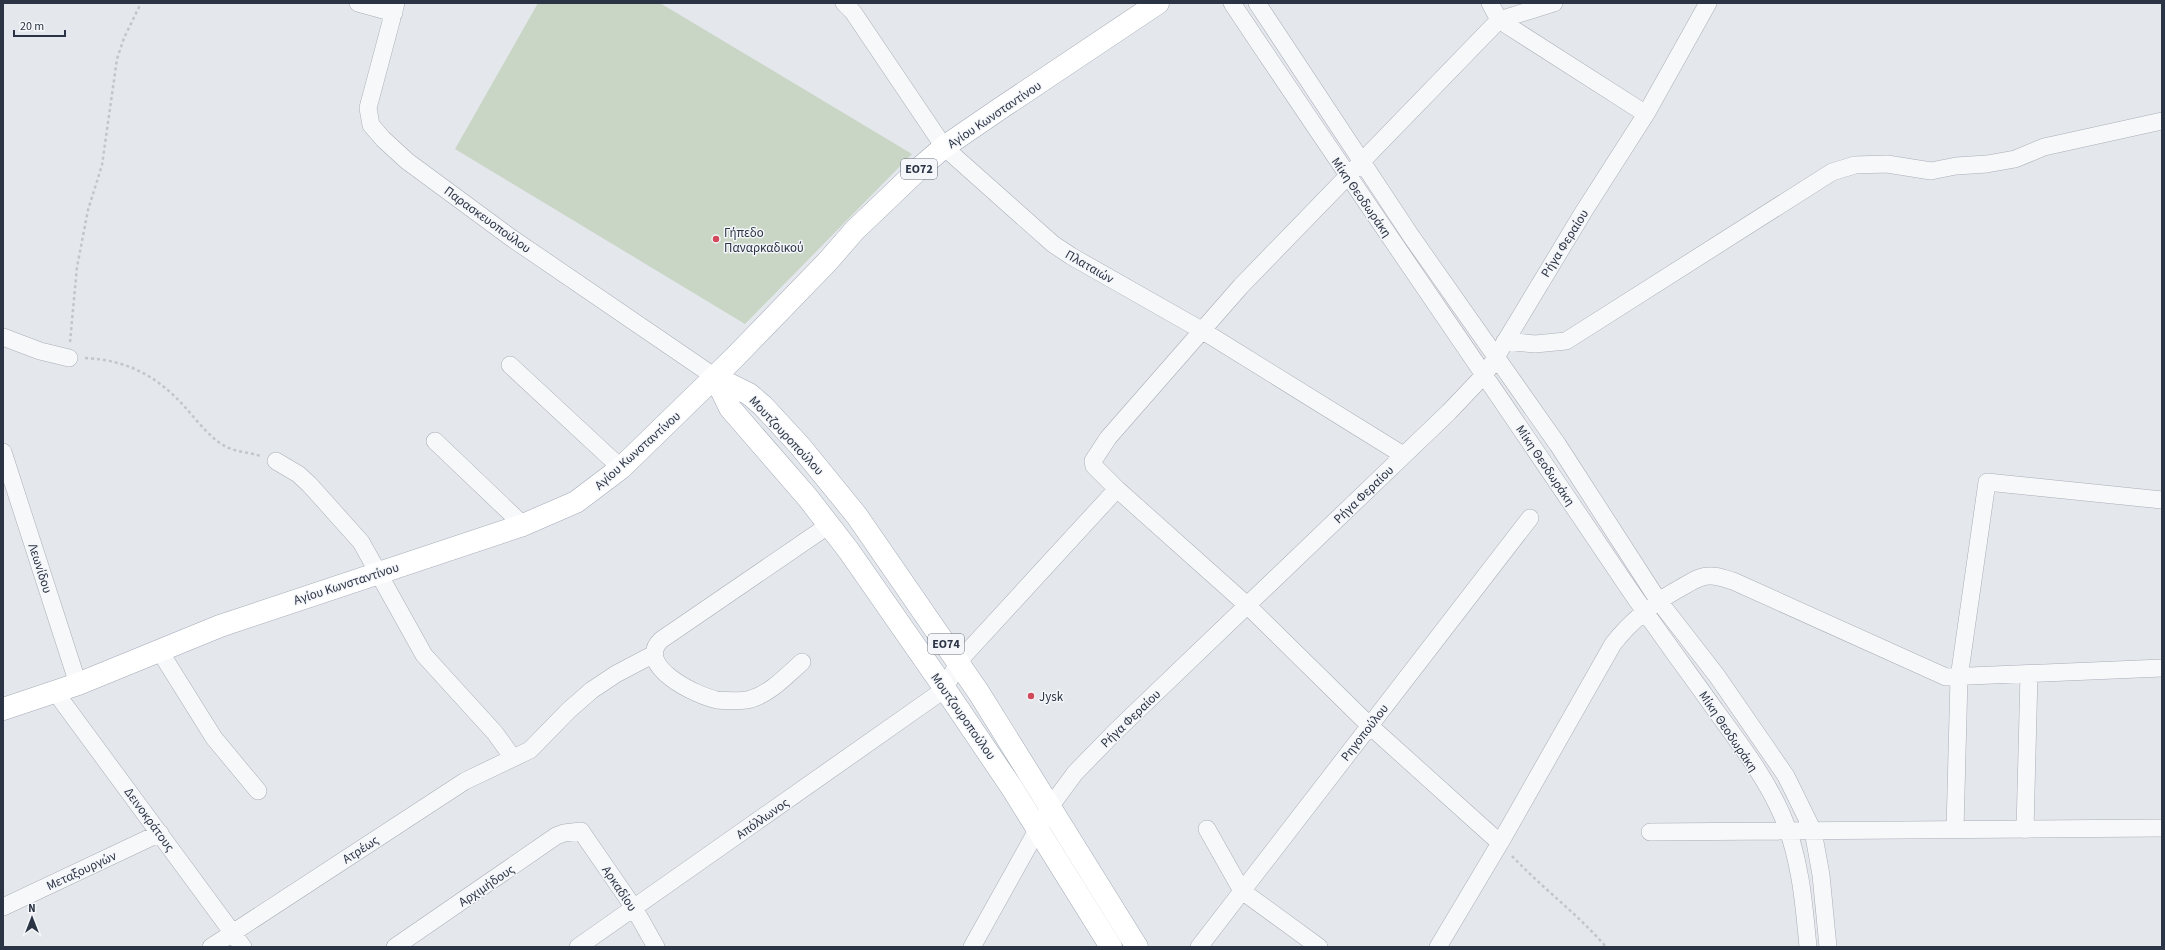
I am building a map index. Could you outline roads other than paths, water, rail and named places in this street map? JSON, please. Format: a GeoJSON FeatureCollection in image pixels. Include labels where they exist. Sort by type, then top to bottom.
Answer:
{"type":"FeatureCollection","features":[{"type":"Feature","properties":{"kind":"main road","name":"Αγίου Κωνσταντίνου"},"geometry":{"type":"LineString","coordinates":[[3,709],[56,693],[234,620],[524,525],[576,502],[621,468],[715,377],[828,261],[856,230],[944,147],[1158,3]]}},
{"type":"Feature","properties":{"kind":"main road","name":"Μουτζουροπούλου"},"geometry":{"type":"LineString","coordinates":[[715,377],[730,408],[787,472],[829,525],[945,689],[1039,829],[1111,947]]}},
{"type":"Feature","properties":{"kind":"main road","name":"Μουτζουροπούλου"},"geometry":{"type":"LineString","coordinates":[[715,377],[749,394],[800,446],[844,499],[883,551],[958,662],[1050,806],[1137,947]]}},
{"type":"Feature","properties":{"kind":"street"},"geometry":{"type":"LineString","coordinates":[[358,3],[395,8]]}},
{"type":"Feature","properties":{"kind":"street","name":"Μίκη Θεοδωράκη"},"geometry":{"type":"LineString","coordinates":[[1232,3],[1347,176],[1484,374],[1644,611],[1747,754],[1781,813],[1788,830],[1799,878],[1808,947]]}},
{"type":"Feature","properties":{"kind":"street","name":"Μίκη Θεοδωράκη"},"geometry":{"type":"LineString","coordinates":[[1257,3],[1361,161],[1558,445],[1658,600],[1774,757],[1786,776],[1813,831],[1822,875],[1828,947]]}},
{"type":"Feature","properties":{"kind":"street"},"geometry":{"type":"LineString","coordinates":[[1490,3],[1499,20],[1646,114]]}},
{"type":"Feature","properties":{"kind":"street"},"geometry":{"type":"LineString","coordinates":[[1500,843],[1369,725],[1248,606],[1117,489],[1094,466],[1094,458],[1108,438],[1241,286],[1499,20],[1554,3]]}},
{"type":"Feature","properties":{"kind":"street","name":"Πλαταιών"},"geometry":{"type":"LineString","coordinates":[[852,6],[944,147],[1053,244],[1071,256],[1203,330],[1403,455]]}},
{"type":"Feature","properties":{"kind":"street","name":"Ρήγα Φεραίου"},"geometry":{"type":"LineString","coordinates":[[972,947],[1039,829],[1050,806],[1075,773],[1096,750],[1248,606],[1403,455],[1450,412],[1484,374],[1496,357],[1584,211],[1646,114],[1703,6]]}},
{"type":"Feature","properties":{"kind":"street","name":"Παρασκευοπούλου"},"geometry":{"type":"LineString","coordinates":[[395,8],[368,108],[371,125],[383,139],[407,161],[510,237],[715,377]]}},
{"type":"Feature","properties":{"kind":"street"},"geometry":{"type":"LineString","coordinates":[[1505,341],[1535,344],[1566,341],[1832,172],[1854,164],[1887,164],[1931,171],[1956,166],[1987,164],[2015,159],[2044,147],[2162,121]]}},
{"type":"Feature","properties":{"kind":"street"},"geometry":{"type":"LineString","coordinates":[[3,337],[40,351],[69,358]]}},
{"type":"Feature","properties":{"kind":"street"},"geometry":{"type":"LineString","coordinates":[[510,365],[621,468]]}},
{"type":"Feature","properties":{"kind":"street"},"geometry":{"type":"LineString","coordinates":[[435,441],[524,525]]}},
{"type":"Feature","properties":{"kind":"street","name":"Λεωνίδου"},"geometry":{"type":"LineString","coordinates":[[3,452],[78,684]]}},
{"type":"Feature","properties":{"kind":"street"},"geometry":{"type":"LineString","coordinates":[[276,461],[298,474],[361,542],[424,655],[495,733],[513,758]]}},
{"type":"Feature","properties":{"kind":"street"},"geometry":{"type":"LineString","coordinates":[[1955,830],[1959,678],[1987,482],[2162,500]]}},
{"type":"Feature","properties":{"kind":"street"},"geometry":{"type":"LineString","coordinates":[[945,689],[958,662],[1117,489]]}},
{"type":"Feature","properties":{"kind":"street","name":"Ρηγοπούλου"},"geometry":{"type":"LineString","coordinates":[[1199,947],[1530,518]]}},
{"type":"Feature","properties":{"kind":"street"},"geometry":{"type":"LineString","coordinates":[[802,662],[765,692],[751,699],[734,701],[716,699],[678,683],[660,668],[654,654],[657,644],[661,640],[829,525]]}},
{"type":"Feature","properties":{"kind":"street"},"geometry":{"type":"LineString","coordinates":[[1438,947],[1500,843],[1613,644],[1623,630],[1658,600],[1698,578],[1718,576],[1936,674],[1959,678],[2162,668]]}},
{"type":"Feature","properties":{"kind":"street"},"geometry":{"type":"LineString","coordinates":[[159,650],[214,738],[258,790]]}},
{"type":"Feature","properties":{"kind":"street","name":"Ατρέως"},"geometry":{"type":"LineString","coordinates":[[211,947],[464,781],[530,750],[569,710],[592,690],[616,674],[654,654]]}},
{"type":"Feature","properties":{"kind":"street"},"geometry":{"type":"LineString","coordinates":[[2025,830],[2029,674]]}},
{"type":"Feature","properties":{"kind":"street","name":"Απόλλωνος"},"geometry":{"type":"LineString","coordinates":[[578,947],[945,689]]}},
{"type":"Feature","properties":{"kind":"street","name":"Δεινοκράτους"},"geometry":{"type":"LineString","coordinates":[[56,693],[243,947]]}},
{"type":"Feature","properties":{"kind":"street"},"geometry":{"type":"LineString","coordinates":[[1650,832],[2162,828]]}},
{"type":"Feature","properties":{"kind":"street"},"geometry":{"type":"LineString","coordinates":[[1207,829],[1242,892],[1319,947]]}},
{"type":"Feature","properties":{"kind":"street","name":"Αρκαδίου"},"geometry":{"type":"LineString","coordinates":[[581,831],[634,908],[656,947]]}},
{"type":"Feature","properties":{"kind":"street","name":"Αρχιμήδους"},"geometry":{"type":"LineString","coordinates":[[395,947],[556,836],[564,833],[581,831]]}},
{"type":"Feature","properties":{"kind":"street","name":"Μεταξουργών"},"geometry":{"type":"LineString","coordinates":[[3,907],[160,833]]}},
{"type":"Feature","properties":{"kind":"place","name":"Γήπεδο Παναρκαδικού"},"geometry":{"type":"Point","coordinates":[716,239]}},
{"type":"Feature","properties":{"kind":"place","name":"Jysk"},"geometry":{"type":"Point","coordinates":[1031,696]}}]}
